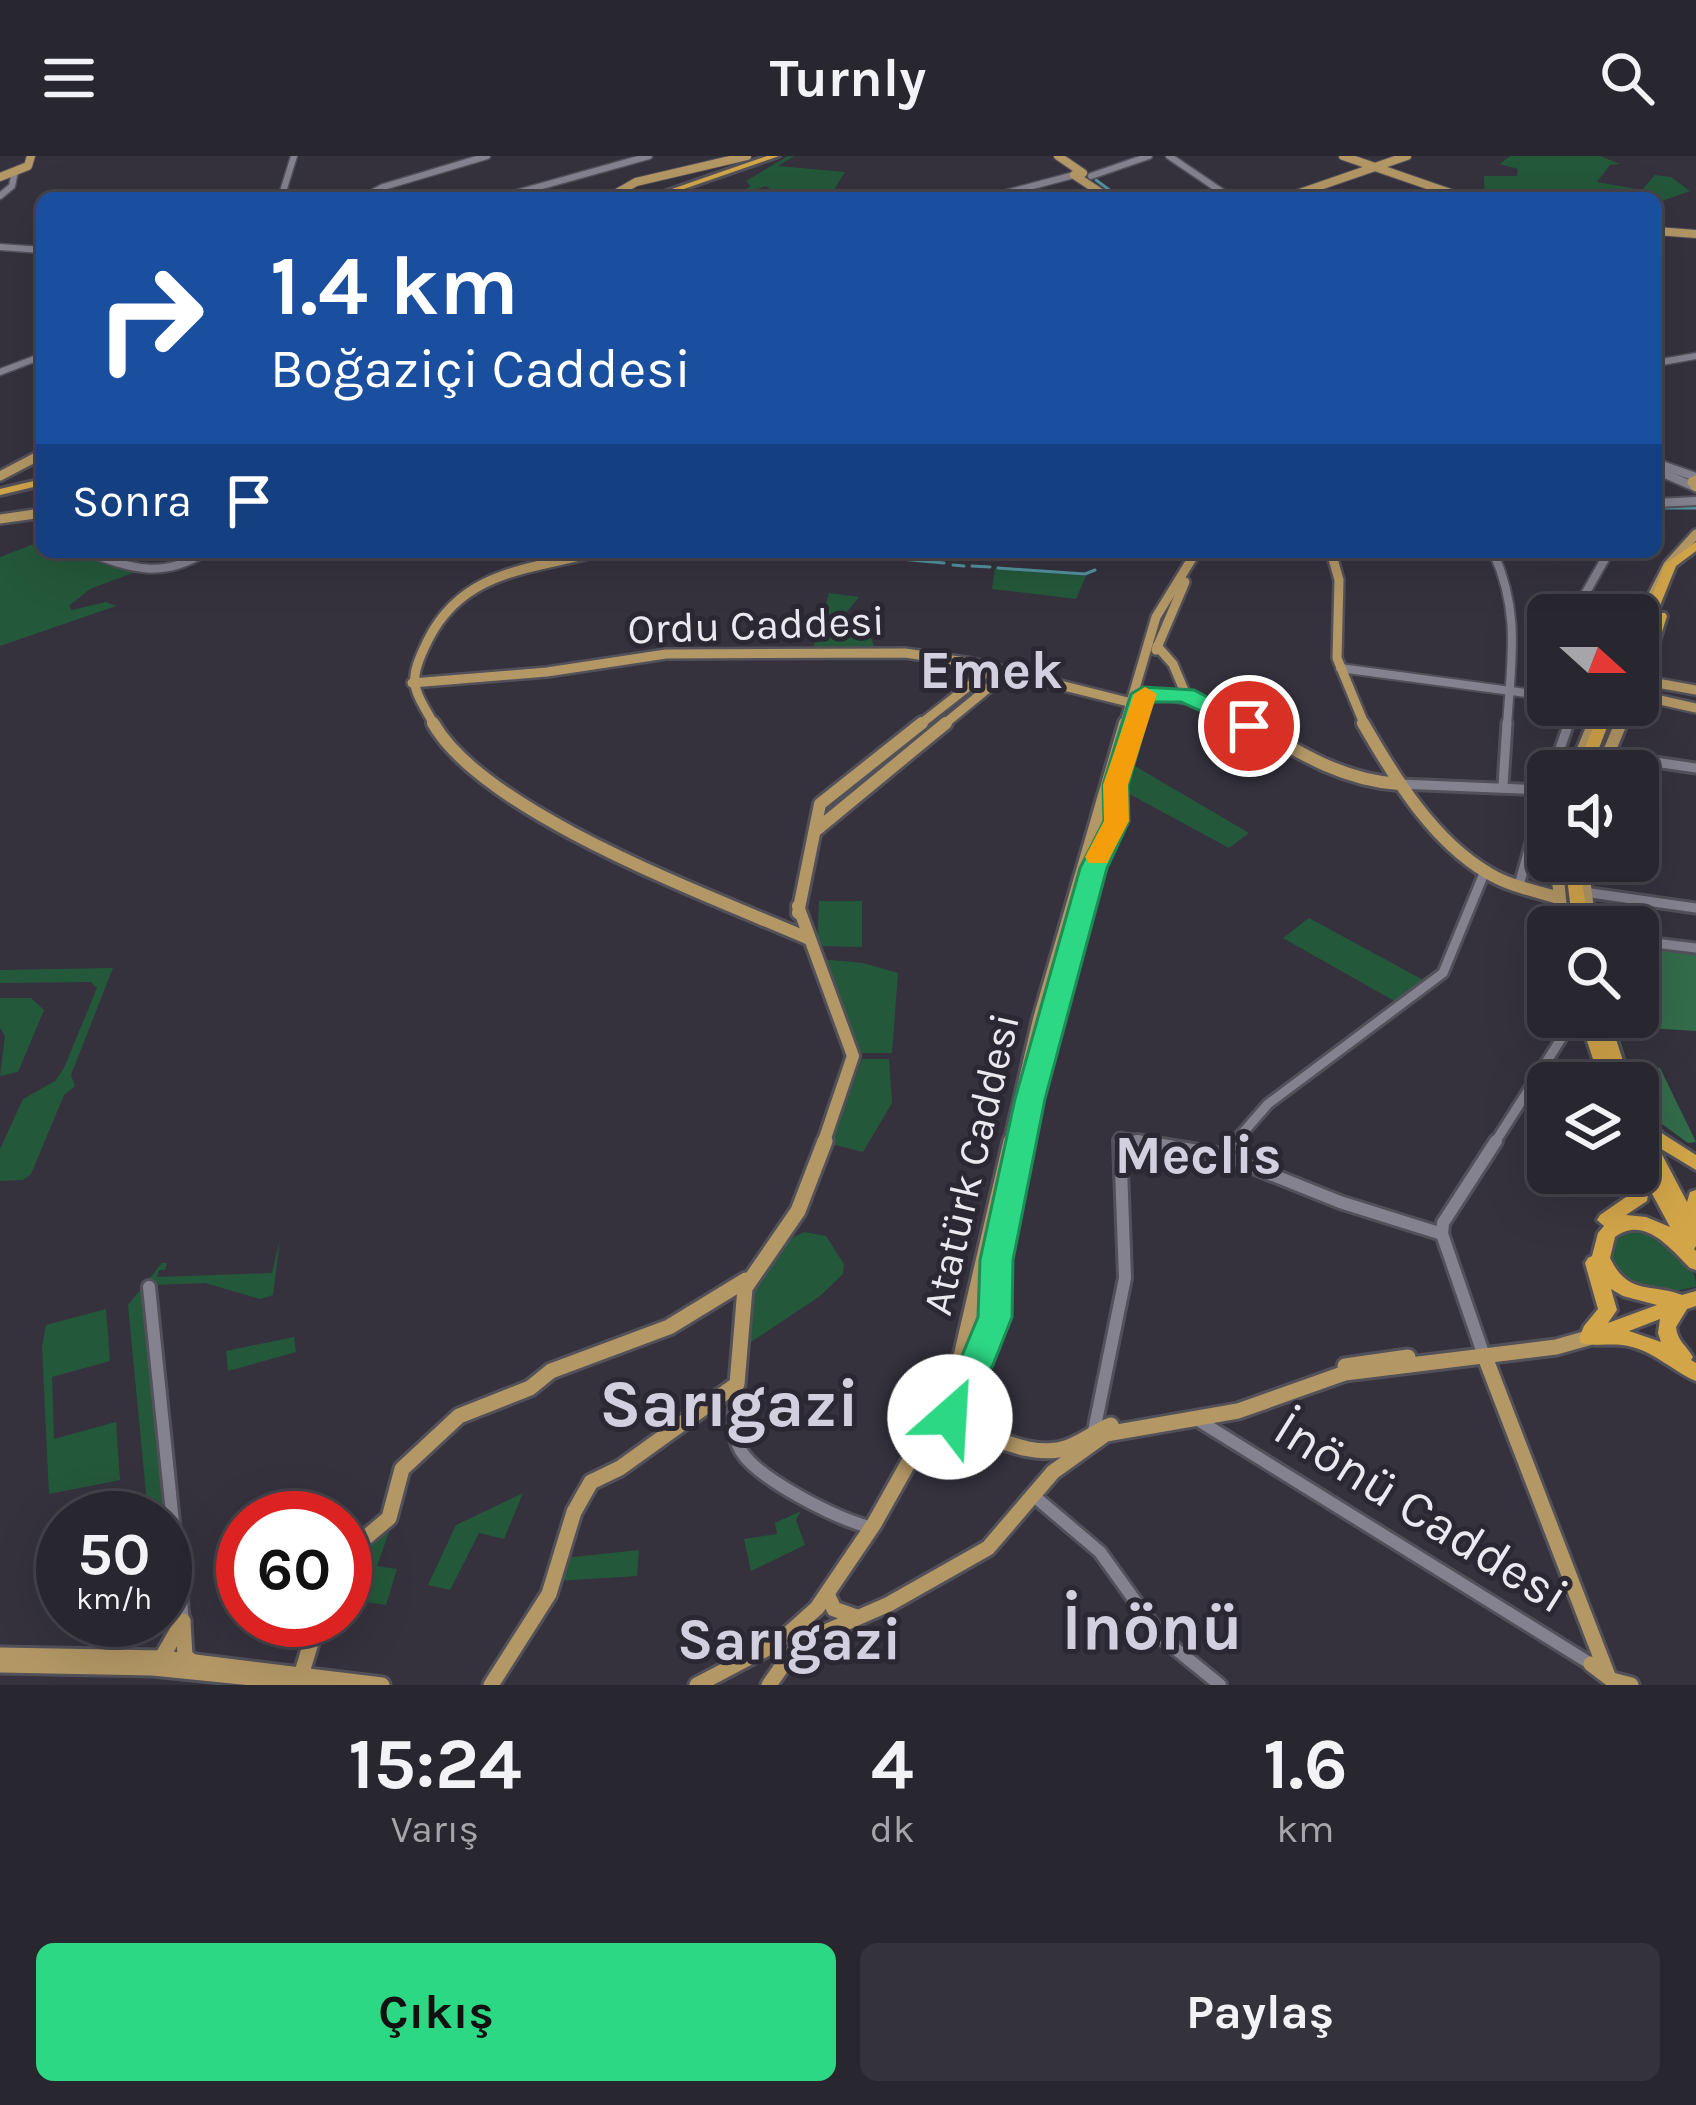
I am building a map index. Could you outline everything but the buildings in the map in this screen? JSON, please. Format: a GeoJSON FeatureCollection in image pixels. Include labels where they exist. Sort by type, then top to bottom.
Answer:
{"type":"FeatureCollection","features":[{"type":"Feature","properties":{"kind":"highway"},"geometry":{"type":"LineString","coordinates":[[668,192],[779,156]]}},
{"type":"Feature","properties":{"kind":"highway"},"geometry":{"type":"LineString","coordinates":[[679,192],[779,156]]}},
{"type":"Feature","properties":{"kind":"highway"},"geometry":{"type":"LineString","coordinates":[[0,494],[36,485]]}},
{"type":"Feature","properties":{"kind":"highway"},"geometry":{"type":"LineString","coordinates":[[1654,586],[1694,544]]}},
{"type":"Feature","properties":{"kind":"highway"},"geometry":{"type":"LineString","coordinates":[[1659,620],[1694,544]]}},
{"type":"Feature","properties":{"kind":"highway"},"geometry":{"type":"LineString","coordinates":[[1659,600],[1667,573]]}},
{"type":"Feature","properties":{"kind":"highway"},"geometry":{"type":"LineString","coordinates":[[1659,1139],[1696,1164]]}},
{"type":"Feature","properties":{"kind":"highway"},"geometry":{"type":"LineString","coordinates":[[1659,1165],[1696,1236]]}},
{"type":"Feature","properties":{"kind":"highway"},"geometry":{"type":"LineString","coordinates":[[1659,1191],[1696,1260]]}},
{"type":"Feature","properties":{"kind":"highway"},"geometry":{"type":"LineString","coordinates":[[1590,1335],[1608,1310],[1592,1244],[1600,1225],[1641,1194]]}},
{"type":"Feature","properties":{"kind":"highway"},"geometry":{"type":"LineString","coordinates":[[1696,1197],[1696,1223]]}},
{"type":"Feature","properties":{"kind":"highway"},"geometry":{"type":"LineString","coordinates":[[1688,1298],[1644,1298],[1615,1283],[1601,1258],[1607,1232],[1632,1221],[1655,1226],[1696,1260]]}},
{"type":"Feature","properties":{"kind":"highway"},"geometry":{"type":"LineString","coordinates":[[1590,1335],[1688,1298]]}},
{"type":"Feature","properties":{"kind":"highway"},"geometry":{"type":"LineString","coordinates":[[1688,1298],[1670,1315],[1666,1330],[1670,1343],[1696,1369]]}},
{"type":"Feature","properties":{"kind":"highway"},"geometry":{"type":"LineString","coordinates":[[1590,1335],[1643,1339],[1696,1369]]}},
{"type":"Feature","properties":{"kind":"main road"},"geometry":{"type":"LineString","coordinates":[[0,177],[31,164],[32,156]]}},
{"type":"Feature","properties":{"kind":"main road"},"geometry":{"type":"LineString","coordinates":[[704,156],[722,162]]}},
{"type":"Feature","properties":{"kind":"main road"},"geometry":{"type":"LineString","coordinates":[[618,192],[635,182],[747,156]]}},
{"type":"Feature","properties":{"kind":"main road"},"geometry":{"type":"LineString","coordinates":[[1056,156],[1103,192]]}},
{"type":"Feature","properties":{"kind":"main road"},"geometry":{"type":"LineString","coordinates":[[1341,156],[1443,192]]}},
{"type":"Feature","properties":{"kind":"main road"},"geometry":{"type":"LineString","coordinates":[[1303,192],[1407,156]]}},
{"type":"Feature","properties":{"kind":"main road"},"geometry":{"type":"LineString","coordinates":[[1662,230],[1696,233]]}},
{"type":"Feature","properties":{"kind":"main road"},"geometry":{"type":"LineString","coordinates":[[0,476],[36,457]]}},
{"type":"Feature","properties":{"kind":"main road"},"geometry":{"type":"LineString","coordinates":[[0,520],[36,513]]}},
{"type":"Feature","properties":{"kind":"main road"},"geometry":{"type":"LineString","coordinates":[[1651,594],[1673,553],[1694,544]]}},
{"type":"Feature","properties":{"kind":"main road"},"geometry":{"type":"LineString","coordinates":[[572,558],[482,580],[463,593],[440,620],[412,674],[413,686],[452,750],[508,795],[580,837],[805,942]]}},
{"type":"Feature","properties":{"kind":"main road"},"geometry":{"type":"LineString","coordinates":[[1136,698],[1156,620],[1196,558]]}},
{"type":"Feature","properties":{"kind":"main road"},"geometry":{"type":"LineString","coordinates":[[1136,698],[1197,558]]}},
{"type":"Feature","properties":{"kind":"main road"},"geometry":{"type":"LineString","coordinates":[[1333,558],[1343,581],[1332,628],[1340,668],[1395,788],[1485,871],[1559,898]]}},
{"type":"Feature","properties":{"kind":"main road"},"geometry":{"type":"LineString","coordinates":[[1163,604],[1176,608]]}},
{"type":"Feature","properties":{"kind":"main road"},"geometry":{"type":"LineString","coordinates":[[1156,620],[1170,622]]}},
{"type":"Feature","properties":{"kind":"main road"},"geometry":{"type":"LineString","coordinates":[[1157,646],[1173,664],[1183,694],[1358,781],[1395,788]]}},
{"type":"Feature","properties":{"kind":"main road","name":"Ordu Caddesi"},"geometry":{"type":"LineString","coordinates":[[413,686],[666,654],[740,650],[905,652],[1136,698],[1183,694]]}},
{"type":"Feature","properties":{"kind":"main road"},"geometry":{"type":"LineString","coordinates":[[372,1533],[389,1519],[402,1469],[459,1416],[530,1388],[551,1371],[669,1327],[738,1293],[752,1276],[797,1211],[851,1071],[853,1057],[805,942],[798,906],[820,804],[992,668]]}},
{"type":"Feature","properties":{"kind":"main road"},"geometry":{"type":"LineString","coordinates":[[814,831],[1009,671]]}},
{"type":"Feature","properties":{"kind":"main road"},"geometry":{"type":"LineString","coordinates":[[1659,683],[1696,690]]}},
{"type":"Feature","properties":{"kind":"main road","name":"Atatürk Caddesi"},"geometry":{"type":"LineString","coordinates":[[698,1685],[804,1623],[874,1524],[956,1378],[968,1314],[1046,1018],[1108,820],[1136,698]]}},
{"type":"Feature","properties":{"kind":"main road"},"geometry":{"type":"LineString","coordinates":[[1659,700],[1696,708]]}},
{"type":"Feature","properties":{"kind":"main road"},"geometry":{"type":"LineString","coordinates":[[1558,882],[1560,906]]}},
{"type":"Feature","properties":{"kind":"main road"},"geometry":{"type":"LineString","coordinates":[[1583,882],[1583,906]]}},
{"type":"Feature","properties":{"kind":"main road","name":"Atatürk Caddesi"},"geometry":{"type":"LineString","coordinates":[[959,1428],[950,1417],[951,1403],[976,1365],[995,1317],[997,1260],[1046,1018]]}},
{"type":"Feature","properties":{"kind":"main road"},"geometry":{"type":"LineString","coordinates":[[491,1685],[554,1583],[565,1539],[587,1486],[607,1468],[620,1468],[737,1384],[738,1293]]}},
{"type":"Feature","properties":{"kind":"main road"},"geometry":{"type":"LineString","coordinates":[[968,1314],[979,1323],[991,1323],[995,1317]]}},
{"type":"Feature","properties":{"kind":"main road"},"geometry":{"type":"LineString","coordinates":[[769,1685],[800,1645],[988,1548],[1053,1472],[1106,1434],[1203,1422],[1346,1373],[1590,1335]]}},
{"type":"Feature","properties":{"kind":"main road"},"geometry":{"type":"LineString","coordinates":[[920,1439],[940,1427],[959,1428],[1058,1450],[1094,1431],[1234,1405],[1360,1361],[1484,1353]]}},
{"type":"Feature","properties":{"kind":"main road"},"geometry":{"type":"LineString","coordinates":[[1484,1353],[1565,1567],[1616,1676]]}},
{"type":"Feature","properties":{"kind":"main road"},"geometry":{"type":"LineString","coordinates":[[1203,1422],[1267,1394]]}},
{"type":"Feature","properties":{"kind":"main road"},"geometry":{"type":"LineString","coordinates":[[1040,1448],[1051,1460],[1053,1472]]}},
{"type":"Feature","properties":{"kind":"main road"},"geometry":{"type":"LineString","coordinates":[[827,1594],[834,1609],[858,1617]]}},
{"type":"Feature","properties":{"kind":"main road"},"geometry":{"type":"LineString","coordinates":[[156,1662],[166,1647]]}},
{"type":"Feature","properties":{"kind":"main road"},"geometry":{"type":"LineString","coordinates":[[184,1647],[185,1656],[193,1662]]}},
{"type":"Feature","properties":{"kind":"main road"},"geometry":{"type":"LineString","coordinates":[[300,1680],[310,1647]]}},
{"type":"Feature","properties":{"kind":"main road"},"geometry":{"type":"LineString","coordinates":[[0,1655],[156,1662],[382,1685]]}},
{"type":"Feature","properties":{"kind":"main road"},"geometry":{"type":"LineString","coordinates":[[748,1658],[769,1664],[769,1685]]}},
{"type":"Feature","properties":{"kind":"main road"},"geometry":{"type":"LineString","coordinates":[[0,1665],[193,1662],[321,1685]]}},
{"type":"Feature","properties":{"kind":"street"},"geometry":{"type":"LineString","coordinates":[[282,192],[294,156]]}},
{"type":"Feature","properties":{"kind":"street"},"geometry":{"type":"LineString","coordinates":[[375,192],[487,156]]}},
{"type":"Feature","properties":{"kind":"street"},"geometry":{"type":"LineString","coordinates":[[521,192],[649,156]]}},
{"type":"Feature","properties":{"kind":"street"},"geometry":{"type":"LineString","coordinates":[[1015,192],[1146,156]]}},
{"type":"Feature","properties":{"kind":"street"},"geometry":{"type":"LineString","coordinates":[[1171,156],[1224,192]]}},
{"type":"Feature","properties":{"kind":"street"},"geometry":{"type":"LineString","coordinates":[[0,196],[12,186],[15,172]]}},
{"type":"Feature","properties":{"kind":"street"},"geometry":{"type":"LineString","coordinates":[[0,247],[36,250]]}},
{"type":"Feature","properties":{"kind":"street"},"geometry":{"type":"LineString","coordinates":[[1662,362],[1696,356]]}},
{"type":"Feature","properties":{"kind":"street"},"geometry":{"type":"LineString","coordinates":[[0,372],[36,358]]}},
{"type":"Feature","properties":{"kind":"street"},"geometry":{"type":"LineString","coordinates":[[1662,469],[1696,483]]}},
{"type":"Feature","properties":{"kind":"street"},"geometry":{"type":"LineString","coordinates":[[1662,503],[1696,501]]}},
{"type":"Feature","properties":{"kind":"street"},"geometry":{"type":"LineString","coordinates":[[103,558],[158,572],[178,571],[196,558]]}},
{"type":"Feature","properties":{"kind":"street"},"geometry":{"type":"LineString","coordinates":[[1496,558],[1509,586],[1514,613],[1503,784]]}},
{"type":"Feature","properties":{"kind":"street"},"geometry":{"type":"LineString","coordinates":[[1585,594],[1606,558]]}},
{"type":"Feature","properties":{"kind":"street"},"geometry":{"type":"LineString","coordinates":[[1340,668],[1527,693]]}},
{"type":"Feature","properties":{"kind":"street"},"geometry":{"type":"LineString","coordinates":[[1659,761],[1696,768]]}},
{"type":"Feature","properties":{"kind":"street"},"geometry":{"type":"LineString","coordinates":[[1395,788],[1416,783],[1527,785]]}},
{"type":"Feature","properties":{"kind":"street"},"geometry":{"type":"LineString","coordinates":[[1519,885],[1527,857]]}},
{"type":"Feature","properties":{"kind":"street"},"geometry":{"type":"LineString","coordinates":[[1223,1156],[1268,1104],[1443,973],[1485,871]]}},
{"type":"Feature","properties":{"kind":"street"},"geometry":{"type":"LineString","coordinates":[[1584,892],[1696,908]]}},
{"type":"Feature","properties":{"kind":"street"},"geometry":{"type":"LineString","coordinates":[[1659,943],[1696,948]]}},
{"type":"Feature","properties":{"kind":"street"},"geometry":{"type":"LineString","coordinates":[[1484,1353],[1442,1234],[1443,1223],[1567,1038]]}},
{"type":"Feature","properties":{"kind":"street"},"geometry":{"type":"LineString","coordinates":[[1094,1431],[1125,1278],[1120,1138],[1223,1156],[1340,1202],[1442,1234]]}},
{"type":"Feature","properties":{"kind":"street"},"geometry":{"type":"LineString","coordinates":[[149,1287],[172,1491]]}},
{"type":"Feature","properties":{"kind":"street"},"geometry":{"type":"LineString","coordinates":[[737,1384],[738,1443],[746,1457],[824,1509],[864,1528],[874,1524]]}},
{"type":"Feature","properties":{"kind":"street","name":"İnönü Caddesi"},"geometry":{"type":"LineString","coordinates":[[1203,1422],[1616,1676]]}},
{"type":"Feature","properties":{"kind":"street"},"geometry":{"type":"LineString","coordinates":[[1034,1496],[1100,1552],[1161,1637],[1220,1685]]}},
{"type":"Feature","properties":{"kind":"green space"},"geometry":{"type":"Polygon","coordinates":[[[788,156],[794,156],[778,166],[845,172],[833,192],[774,192],[766,186],[741,192],[751,186],[746,181],[788,156]]]}},
{"type":"Feature","properties":{"kind":"green space"},"geometry":{"type":"Polygon","coordinates":[[[1510,156],[1600,156],[1620,164],[1610,165],[1597,182],[1642,190],[1655,175],[1671,177],[1690,191],[1662,201],[1662,192],[1485,192],[1484,176],[1517,176],[1518,169],[1500,164],[1510,156]]]}},
{"type":"Feature","properties":{"kind":"green space"},"geometry":{"type":"Polygon","coordinates":[[[36,543],[36,558],[104,558],[138,571],[90,589],[69,606],[72,610],[106,602],[116,606],[0,646],[0,557],[36,543]]]}},
{"type":"Feature","properties":{"kind":"green space"},"geometry":{"type":"Polygon","coordinates":[[[995,568],[1086,576],[1076,599],[992,589],[995,568]]]}},
{"type":"Feature","properties":{"kind":"green space"},"geometry":{"type":"Polygon","coordinates":[[[829,593],[859,597],[844,615],[866,621],[875,650],[813,649],[829,593]]]}},
{"type":"Feature","properties":{"kind":"green space"},"geometry":{"type":"Polygon","coordinates":[[[1128,762],[1249,833],[1229,848],[1122,790],[1128,762]]]}},
{"type":"Feature","properties":{"kind":"green space"},"geometry":{"type":"Polygon","coordinates":[[[819,901],[862,901],[862,947],[817,946],[819,901]]]}},
{"type":"Feature","properties":{"kind":"green space"},"geometry":{"type":"Polygon","coordinates":[[[1309,918],[1425,981],[1396,1002],[1283,938],[1309,918]]]}},
{"type":"Feature","properties":{"kind":"green space"},"geometry":{"type":"Polygon","coordinates":[[[1659,947],[1696,951],[1696,1031],[1659,1029],[1659,947]]]}},
{"type":"Feature","properties":{"kind":"green space"},"geometry":{"type":"Polygon","coordinates":[[[820,959],[863,963],[898,973],[892,1053],[857,1053],[820,959]]]}},
{"type":"Feature","properties":{"kind":"green space"},"geometry":{"type":"Polygon","coordinates":[[[113,968],[71,1075],[75,1086],[64,1095],[31,1174],[23,1180],[0,1181],[0,1149],[23,1099],[55,1081],[64,1068],[97,988],[91,982],[0,983],[0,970],[113,968]]]}},
{"type":"Feature","properties":{"kind":"green space"},"geometry":{"type":"Polygon","coordinates":[[[0,998],[31,998],[44,1010],[18,1072],[0,1076],[5,1036],[0,1028],[0,998]]]}},
{"type":"Feature","properties":{"kind":"green space"},"geometry":{"type":"Polygon","coordinates":[[[862,1059],[889,1059],[892,1103],[863,1152],[831,1144],[862,1059]]]}},
{"type":"Feature","properties":{"kind":"green space"},"geometry":{"type":"Polygon","coordinates":[[[1659,1068],[1696,1142],[1688,1143],[1659,1122],[1659,1068]]]}},
{"type":"Feature","properties":{"kind":"green space"},"geometry":{"type":"Polygon","coordinates":[[[1642,1225],[1685,1259],[1696,1287],[1657,1294],[1620,1283],[1606,1251],[1612,1234],[1642,1225]]]}},
{"type":"Feature","properties":{"kind":"green space"},"geometry":{"type":"Polygon","coordinates":[[[804,1232],[826,1236],[844,1264],[843,1274],[820,1296],[748,1344],[753,1294],[766,1264],[804,1232]]]}},
{"type":"Feature","properties":{"kind":"green space"},"geometry":{"type":"Polygon","coordinates":[[[280,1239],[273,1295],[260,1299],[205,1283],[152,1285],[164,1491],[146,1491],[128,1305],[162,1263],[167,1263],[165,1270],[159,1270],[157,1277],[272,1273],[280,1239]]]}},
{"type":"Feature","properties":{"kind":"green space"},"geometry":{"type":"Polygon","coordinates":[[[106,1309],[110,1361],[52,1377],[54,1439],[116,1422],[120,1480],[49,1491],[42,1347],[46,1325],[106,1309]]]}},
{"type":"Feature","properties":{"kind":"green space"},"geometry":{"type":"Polygon","coordinates":[[[294,1337],[296,1352],[228,1371],[226,1351],[294,1337]]]}},
{"type":"Feature","properties":{"kind":"green space"},"geometry":{"type":"Polygon","coordinates":[[[523,1493],[504,1539],[479,1533],[450,1590],[428,1585],[456,1525],[523,1493]]]}},
{"type":"Feature","properties":{"kind":"green space"},"geometry":{"type":"Polygon","coordinates":[[[801,1511],[796,1520],[805,1545],[751,1571],[744,1539],[777,1534],[775,1523],[801,1511]]]}},
{"type":"Feature","properties":{"kind":"green space"},"geometry":{"type":"Polygon","coordinates":[[[389,1532],[377,1566],[397,1569],[386,1605],[372,1603],[372,1542],[389,1532]]]}},
{"type":"Feature","properties":{"kind":"green space"},"geometry":{"type":"Polygon","coordinates":[[[639,1550],[637,1576],[557,1581],[564,1558],[639,1550]]]}},
{"type":"Feature","properties":{"kind":"waterway"},"geometry":{"type":"LineString","coordinates":[[1096,180],[1112,192]]}},
{"type":"Feature","properties":{"kind":"waterway"},"geometry":{"type":"LineString","coordinates":[[1662,508],[1696,508]]}},
{"type":"Feature","properties":{"kind":"waterway"},"geometry":{"type":"LineString","coordinates":[[890,558],[944,563]]}},
{"type":"Feature","properties":{"kind":"waterway"},"geometry":{"type":"LineString","coordinates":[[953,565],[964,566]]}},
{"type":"Feature","properties":{"kind":"waterway"},"geometry":{"type":"LineString","coordinates":[[972,566],[990,567]]}},
{"type":"Feature","properties":{"kind":"waterway"},"geometry":{"type":"LineString","coordinates":[[998,568],[1085,574],[1095,570]]}},
{"type":"Feature","properties":{"kind":"slow traffic"},"geometry":{"type":"LineString","coordinates":[[1098,857],[1118,817],[1116,785],[1145,694]]}},
{"type":"Feature","properties":{"kind":"district","name":"Emek"},"geometry":{"type":"Point","coordinates":[991,669]}},
{"type":"Feature","properties":{"kind":"district","name":"Meclis"},"geometry":{"type":"Point","coordinates":[1198,1154]}},
{"type":"Feature","properties":{"kind":"district","name":"Sarıgazi"},"geometry":{"type":"Point","coordinates":[729,1403]}},
{"type":"Feature","properties":{"kind":"district","name":"İnönü"},"geometry":{"type":"Point","coordinates":[1152,1626]}},
{"type":"Feature","properties":{"kind":"district","name":"Sarıgazi"},"geometry":{"type":"Point","coordinates":[789,1639]}},
{"type":"Feature","properties":{"kind":"route"},"geometry":{"type":"LineString","coordinates":[[950,1417],[951,1403],[976,1365],[995,1317],[997,1260],[1030,1099],[1094,868],[1118,817],[1116,785],[1143,694],[1185,695],[1249,726]]}}]}
